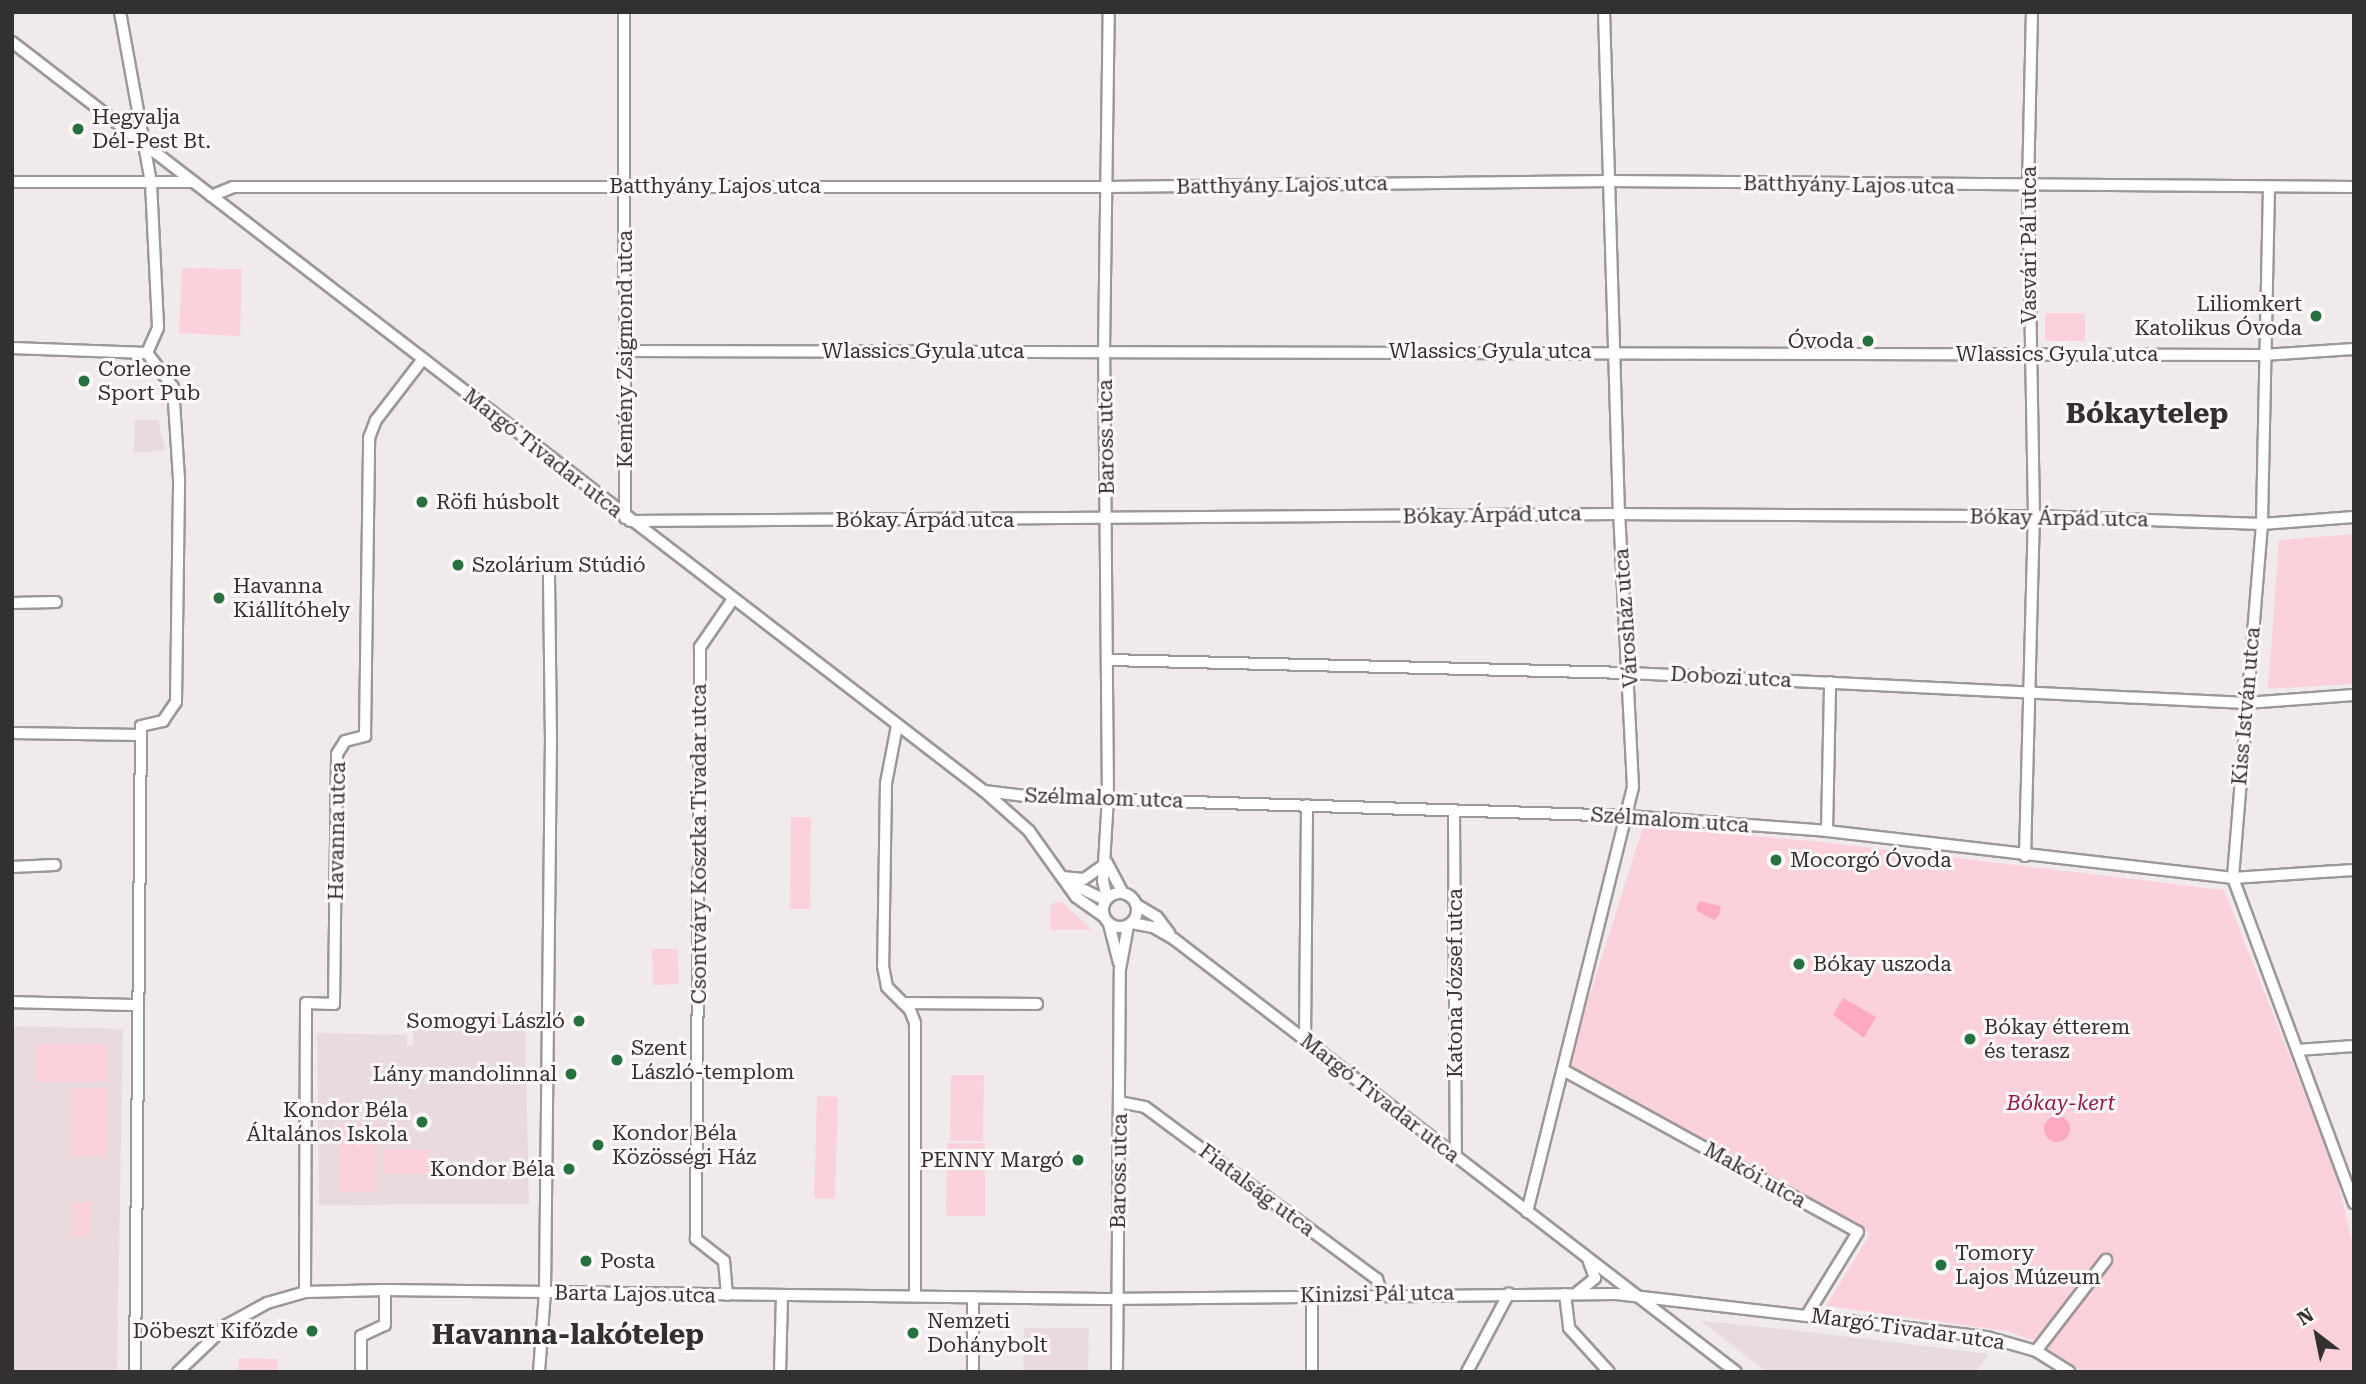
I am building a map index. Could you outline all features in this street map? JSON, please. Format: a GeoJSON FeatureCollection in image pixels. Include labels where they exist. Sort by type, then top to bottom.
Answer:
{"type":"FeatureCollection","features":[{"type":"Feature","properties":{"kind":"street"},"geometry":{"type":"LineString","coordinates":[[120,12],[150,183],[158,328],[147,353]]}},
{"type":"Feature","properties":{"kind":"street","name":"Kemény Zsigmond utca"},"geometry":{"type":"LineString","coordinates":[[624,12],[627,520]]}},
{"type":"Feature","properties":{"kind":"street","name":"Baross utca"},"geometry":{"type":"LineString","coordinates":[[1109,12],[1104,351],[1108,519],[1108,798],[1107,863],[1103,881],[1106,920],[1120,969]]}},
{"type":"Feature","properties":{"kind":"street","name":"Városház utca"},"geometry":{"type":"LineString","coordinates":[[1527,1212],[1629,816],[1633,787],[1630,673],[1619,513],[1604,12]]}},
{"type":"Feature","properties":{"kind":"street","name":"Vasvári Pál utca"},"geometry":{"type":"LineString","coordinates":[[2025,856],[2027,690],[2034,516],[2028,187],[2032,12]]}},
{"type":"Feature","properties":{"kind":"street","name":"Margó Tivadar utca"},"geometry":{"type":"LineString","coordinates":[[12,41],[627,520],[984,792],[1029,831],[1084,904],[1106,920],[1153,927],[1174,940],[1637,1295],[1987,1337],[2036,1351],[2069,1372]]}},
{"type":"Feature","properties":{"kind":"street","name":"Batthyány Lajos utca"},"geometry":{"type":"LineString","coordinates":[[211,196],[233,187],[1107,187],[1610,181],[2028,187],[2354,187]]}},
{"type":"Feature","properties":{"kind":"street"},"geometry":{"type":"LineString","coordinates":[[12,182],[192,182]]}},
{"type":"Feature","properties":{"kind":"street","name":"Kiss István utca"},"geometry":{"type":"LineString","coordinates":[[2269,187],[2263,355],[2262,524],[2233,878],[2354,1203]]}},
{"type":"Feature","properties":{"kind":"street"},"geometry":{"type":"LineString","coordinates":[[12,348],[147,353]]}},
{"type":"Feature","properties":{"kind":"street","name":"Wlassics Gyula utca"},"geometry":{"type":"LineString","coordinates":[[626,351],[1614,351],[2263,355],[2354,349]]}},
{"type":"Feature","properties":{"kind":"street"},"geometry":{"type":"LineString","coordinates":[[12,733],[141,735],[163,721],[176,702],[179,461],[174,399],[173,387],[147,353]]}},
{"type":"Feature","properties":{"kind":"street","name":"Havanna utca"},"geometry":{"type":"LineString","coordinates":[[305,1292],[306,1003],[334,1004],[337,754],[345,741],[365,736],[369,438],[376,420],[423,359]]}},
{"type":"Feature","properties":{"kind":"street","name":"Bókay Árpád utca"},"geometry":{"type":"LineString","coordinates":[[627,520],[1108,519],[1619,513],[2034,516],[2262,524],[2354,516]]}},
{"type":"Feature","properties":{"kind":"street"},"geometry":{"type":"LineString","coordinates":[[539,1372],[545,1292],[551,741],[549,569]]}},
{"type":"Feature","properties":{"kind":"street","name":"Csontváry Kosztka Tivadar utca"},"geometry":{"type":"LineString","coordinates":[[727,1295],[724,1261],[696,1238],[700,647],[733,599]]}},
{"type":"Feature","properties":{"kind":"street"},"geometry":{"type":"LineString","coordinates":[[12,603],[56,602]]}},
{"type":"Feature","properties":{"kind":"street","name":"Dobozi utca"},"geometry":{"type":"LineString","coordinates":[[1108,660],[1630,673],[2246,702],[2354,695]]}},
{"type":"Feature","properties":{"kind":"street"},"geometry":{"type":"LineString","coordinates":[[1827,831],[1830,682]]}},
{"type":"Feature","properties":{"kind":"street"},"geometry":{"type":"LineString","coordinates":[[897,726],[886,783],[883,966],[887,987],[903,1003],[915,1023],[915,1296]]}},
{"type":"Feature","properties":{"kind":"street"},"geometry":{"type":"LineString","coordinates":[[135,1372],[141,735]]}},
{"type":"Feature","properties":{"kind":"street","name":"Szélmalom utca"},"geometry":{"type":"LineString","coordinates":[[984,792],[1629,816],[1827,831],[2233,878],[2354,870]]}},
{"type":"Feature","properties":{"kind":"street"},"geometry":{"type":"LineString","coordinates":[[1305,1040],[1307,804]]}},
{"type":"Feature","properties":{"kind":"street","name":"Katona József utca"},"geometry":{"type":"LineString","coordinates":[[1454,811],[1456,1156]]}},
{"type":"Feature","properties":{"kind":"street"},"geometry":{"type":"LineString","coordinates":[[1062,877],[1084,878],[1107,863]]}},
{"type":"Feature","properties":{"kind":"street","name":"Baross utca"},"geometry":{"type":"LineString","coordinates":[[1107,863],[1123,893],[1136,905],[1120,969],[1117,1372]]}},
{"type":"Feature","properties":{"kind":"street"},"geometry":{"type":"LineString","coordinates":[[12,867],[55,865]]}},
{"type":"Feature","properties":{"kind":"street","name":"Margó Tivadar utca"},"geometry":{"type":"LineString","coordinates":[[1062,877],[1106,899]]}},
{"type":"Feature","properties":{"kind":"street"},"geometry":{"type":"LineString","coordinates":[[1106,899],[1123,893]]}},
{"type":"Feature","properties":{"kind":"street","name":"Margó Tivadar utca"},"geometry":{"type":"LineString","coordinates":[[1136,905],[1157,917],[1174,940]]}},
{"type":"Feature","properties":{"kind":"street"},"geometry":{"type":"LineString","coordinates":[[12,1002],[138,1000]]}},
{"type":"Feature","properties":{"kind":"street"},"geometry":{"type":"LineString","coordinates":[[903,1003],[1037,1004]]}},
{"type":"Feature","properties":{"kind":"street"},"geometry":{"type":"LineString","coordinates":[[2298,1050],[2354,1046]]}},
{"type":"Feature","properties":{"kind":"street","name":"Makói utca"},"geometry":{"type":"LineString","coordinates":[[1565,1071],[1858,1232],[1807,1315]]}},
{"type":"Feature","properties":{"kind":"street","name":"Fiatalság utca"},"geometry":{"type":"LineString","coordinates":[[1119,1102],[1135,1102],[1156,1115],[1377,1279],[1382,1294]]}},
{"type":"Feature","properties":{"kind":"street"},"geometry":{"type":"LineString","coordinates":[[1586,1257],[1595,1278],[1570,1294],[1569,1328],[1609,1372]]}},
{"type":"Feature","properties":{"kind":"street"},"geometry":{"type":"LineString","coordinates":[[2036,1351],[2106,1260]]}},
{"type":"Feature","properties":{"kind":"street"},"geometry":{"type":"LineString","coordinates":[[360,1372],[361,1336],[385,1325],[385,1290]]}},
{"type":"Feature","properties":{"kind":"street","name":"Barta Lajos utca"},"geometry":{"type":"LineString","coordinates":[[178,1372],[235,1319],[305,1292],[385,1290],[1118,1297]]}},
{"type":"Feature","properties":{"kind":"street"},"geometry":{"type":"LineString","coordinates":[[1467,1372],[1509,1293]]}},
{"type":"Feature","properties":{"kind":"street","name":"Kinizsi Pál utca"},"geometry":{"type":"LineString","coordinates":[[1118,1297],[1509,1293],[1637,1295]]}},
{"type":"Feature","properties":{"kind":"street"},"geometry":{"type":"LineString","coordinates":[[780,1372],[782,1295]]}},
{"type":"Feature","properties":{"kind":"street"},"geometry":{"type":"LineString","coordinates":[[1312,1295],[1312,1372]]}},
{"type":"Feature","properties":{"kind":"street"},"geometry":{"type":"LineString","coordinates":[[1637,1295],[1737,1372]]}},
{"type":"Feature","properties":{"kind":"street"},"geometry":{"type":"LineString","coordinates":[[973,1297],[973,1372]]}},
{"type":"Feature","properties":{"kind":"shaded area"},"geometry":{"type":"Polygon","coordinates":[[[135,420],[158,420],[165,450],[134,453],[135,420]]]}},
{"type":"Feature","properties":{"kind":"shaded area"},"geometry":{"type":"Polygon","coordinates":[[[1699,901],[1721,906],[1719,916],[1714,920],[1696,910],[1699,901]]]}},
{"type":"Feature","properties":{"kind":"shaded area"},"geometry":{"type":"Polygon","coordinates":[[[1843,998],[1876,1017],[1864,1038],[1833,1015],[1843,998]]]}},
{"type":"Feature","properties":{"kind":"shaded area","name":"Kondor Béla Általános Iskola"},"geometry":{"type":"Polygon","coordinates":[[[413,1016],[525,1016],[529,1204],[319,1205],[317,1033],[407,1035],[407,1046],[413,1046],[413,1016]]]}},
{"type":"Feature","properties":{"kind":"shaded area"},"geometry":{"type":"Polygon","coordinates":[[[12,1026],[123,1029],[117,1372],[12,1372],[12,1026]]]}},
{"type":"Feature","properties":{"kind":"shaded area"},"geometry":{"type":"Polygon","coordinates":[[[2057,1116],[2066,1120],[2070,1129],[2066,1138],[2057,1142],[2048,1138],[2044,1129],[2048,1120],[2057,1116]]]}},
{"type":"Feature","properties":{"kind":"shaded area"},"geometry":{"type":"Polygon","coordinates":[[[1701,1321],[1989,1354],[1975,1372],[1767,1372],[1701,1321]]]}},
{"type":"Feature","properties":{"kind":"shaded area"},"geometry":{"type":"Polygon","coordinates":[[[1024,1328],[1089,1328],[1088,1372],[1023,1372],[1024,1328]]]}},
{"type":"Feature","properties":{"kind":"green space"},"geometry":{"type":"Polygon","coordinates":[[[182,268],[242,269],[240,336],[179,333],[182,268]]]}},
{"type":"Feature","properties":{"kind":"green space"},"geometry":{"type":"Polygon","coordinates":[[[2045,313],[2085,313],[2085,341],[2045,341],[2045,313]]]}},
{"type":"Feature","properties":{"kind":"green space"},"geometry":{"type":"Polygon","coordinates":[[[2354,534],[2354,684],[2268,689],[2279,540],[2354,534]]]}},
{"type":"Feature","properties":{"kind":"green space"},"geometry":{"type":"Polygon","coordinates":[[[791,817],[811,817],[810,909],[790,909],[791,817]]]}},
{"type":"Feature","properties":{"kind":"green space","name":"Bókay-kert"},"geometry":{"type":"Polygon","coordinates":[[[1643,827],[1822,842],[2224,890],[2336,1173],[2354,1250],[2354,1372],[2082,1372],[2040,1343],[2007,1331],[1826,1306],[1870,1234],[1568,1064],[1643,827]]]}},
{"type":"Feature","properties":{"kind":"green space"},"geometry":{"type":"Polygon","coordinates":[[[1055,902],[1063,903],[1092,930],[1050,930],[1050,906],[1055,902]]]}},
{"type":"Feature","properties":{"kind":"green space"},"geometry":{"type":"Polygon","coordinates":[[[652,949],[678,949],[679,984],[653,985],[652,949]]]}},
{"type":"Feature","properties":{"kind":"green space"},"geometry":{"type":"Polygon","coordinates":[[[36,1044],[108,1044],[108,1082],[36,1082],[36,1044]]]}},
{"type":"Feature","properties":{"kind":"green space"},"geometry":{"type":"Polygon","coordinates":[[[951,1075],[984,1075],[983,1141],[950,1141],[951,1075]]]}},
{"type":"Feature","properties":{"kind":"green space"},"geometry":{"type":"Polygon","coordinates":[[[72,1088],[107,1088],[107,1157],[72,1157],[72,1088]]]}},
{"type":"Feature","properties":{"kind":"green space"},"geometry":{"type":"Polygon","coordinates":[[[817,1096],[838,1097],[835,1199],[814,1198],[817,1096]]]}},
{"type":"Feature","properties":{"kind":"green space"},"geometry":{"type":"Polygon","coordinates":[[[338,1125],[377,1125],[377,1192],[338,1192],[338,1125]]]}},
{"type":"Feature","properties":{"kind":"green space"},"geometry":{"type":"Polygon","coordinates":[[[947,1143],[985,1143],[985,1216],[946,1216],[947,1143]]]}},
{"type":"Feature","properties":{"kind":"green space"},"geometry":{"type":"Polygon","coordinates":[[[384,1149],[430,1150],[429,1174],[384,1174],[384,1149]]]}},
{"type":"Feature","properties":{"kind":"green space"},"geometry":{"type":"Polygon","coordinates":[[[73,1202],[90,1202],[89,1237],[72,1237],[73,1202]]]}},
{"type":"Feature","properties":{"kind":"green space"},"geometry":{"type":"Polygon","coordinates":[[[239,1358],[278,1359],[277,1372],[238,1372],[239,1358]]]}},
{"type":"Feature","properties":{"kind":"place","name":"Hegyalja Dél-Pest Bt."},"geometry":{"type":"Point","coordinates":[78,129]}},
{"type":"Feature","properties":{"kind":"place","name":"Liliomkert Katolikus Óvoda"},"geometry":{"type":"Point","coordinates":[2316,316]}},
{"type":"Feature","properties":{"kind":"place","name":"Óvoda"},"geometry":{"type":"Point","coordinates":[1868,341]}},
{"type":"Feature","properties":{"kind":"place","name":"Corleone Sport Pub"},"geometry":{"type":"Point","coordinates":[84,381]}},
{"type":"Feature","properties":{"kind":"place","name":"Röfi húsbolt"},"geometry":{"type":"Point","coordinates":[422,502]}},
{"type":"Feature","properties":{"kind":"place","name":"Szolárium Stúdió"},"geometry":{"type":"Point","coordinates":[458,565]}},
{"type":"Feature","properties":{"kind":"place","name":"Havanna Kiállítóhely"},"geometry":{"type":"Point","coordinates":[219,598]}},
{"type":"Feature","properties":{"kind":"place","name":"Mocorgó Óvoda"},"geometry":{"type":"Point","coordinates":[1776,860]}},
{"type":"Feature","properties":{"kind":"place","name":"Bókay uszoda"},"geometry":{"type":"Point","coordinates":[1799,964]}},
{"type":"Feature","properties":{"kind":"place","name":"Somogyi László"},"geometry":{"type":"Point","coordinates":[579,1021]}},
{"type":"Feature","properties":{"kind":"place","name":"Bókay étterem és terasz"},"geometry":{"type":"Point","coordinates":[1970,1039]}},
{"type":"Feature","properties":{"kind":"place","name":"Szent László-templom"},"geometry":{"type":"Point","coordinates":[617,1060]}},
{"type":"Feature","properties":{"kind":"place","name":"Lány mandolinnal"},"geometry":{"type":"Point","coordinates":[571,1074]}},
{"type":"Feature","properties":{"kind":"place","name":"Kondor Béla Általános Iskola"},"geometry":{"type":"Point","coordinates":[422,1122]}},
{"type":"Feature","properties":{"kind":"place","name":"Kondor Béla Közösségi Ház"},"geometry":{"type":"Point","coordinates":[598,1145]}},
{"type":"Feature","properties":{"kind":"place","name":"PENNY Margó"},"geometry":{"type":"Point","coordinates":[1078,1160]}},
{"type":"Feature","properties":{"kind":"place","name":"Kondor Béla"},"geometry":{"type":"Point","coordinates":[569,1169]}},
{"type":"Feature","properties":{"kind":"place","name":"Posta"},"geometry":{"type":"Point","coordinates":[586,1261]}},
{"type":"Feature","properties":{"kind":"place","name":"Tomory Lajos Múzeum"},"geometry":{"type":"Point","coordinates":[1941,1265]}},
{"type":"Feature","properties":{"kind":"place","name":"Döbeszt Kifőzde"},"geometry":{"type":"Point","coordinates":[312,1331]}},
{"type":"Feature","properties":{"kind":"place","name":"Nemzeti Dohánybolt"},"geometry":{"type":"Point","coordinates":[913,1333]}},
{"type":"Feature","properties":{"kind":"district","name":"Bókaytelep"},"geometry":{"type":"Point","coordinates":[2147,414]}},
{"type":"Feature","properties":{"kind":"district","name":"Havanna-lakótelep"},"geometry":{"type":"Point","coordinates":[568,1335]}}]}
